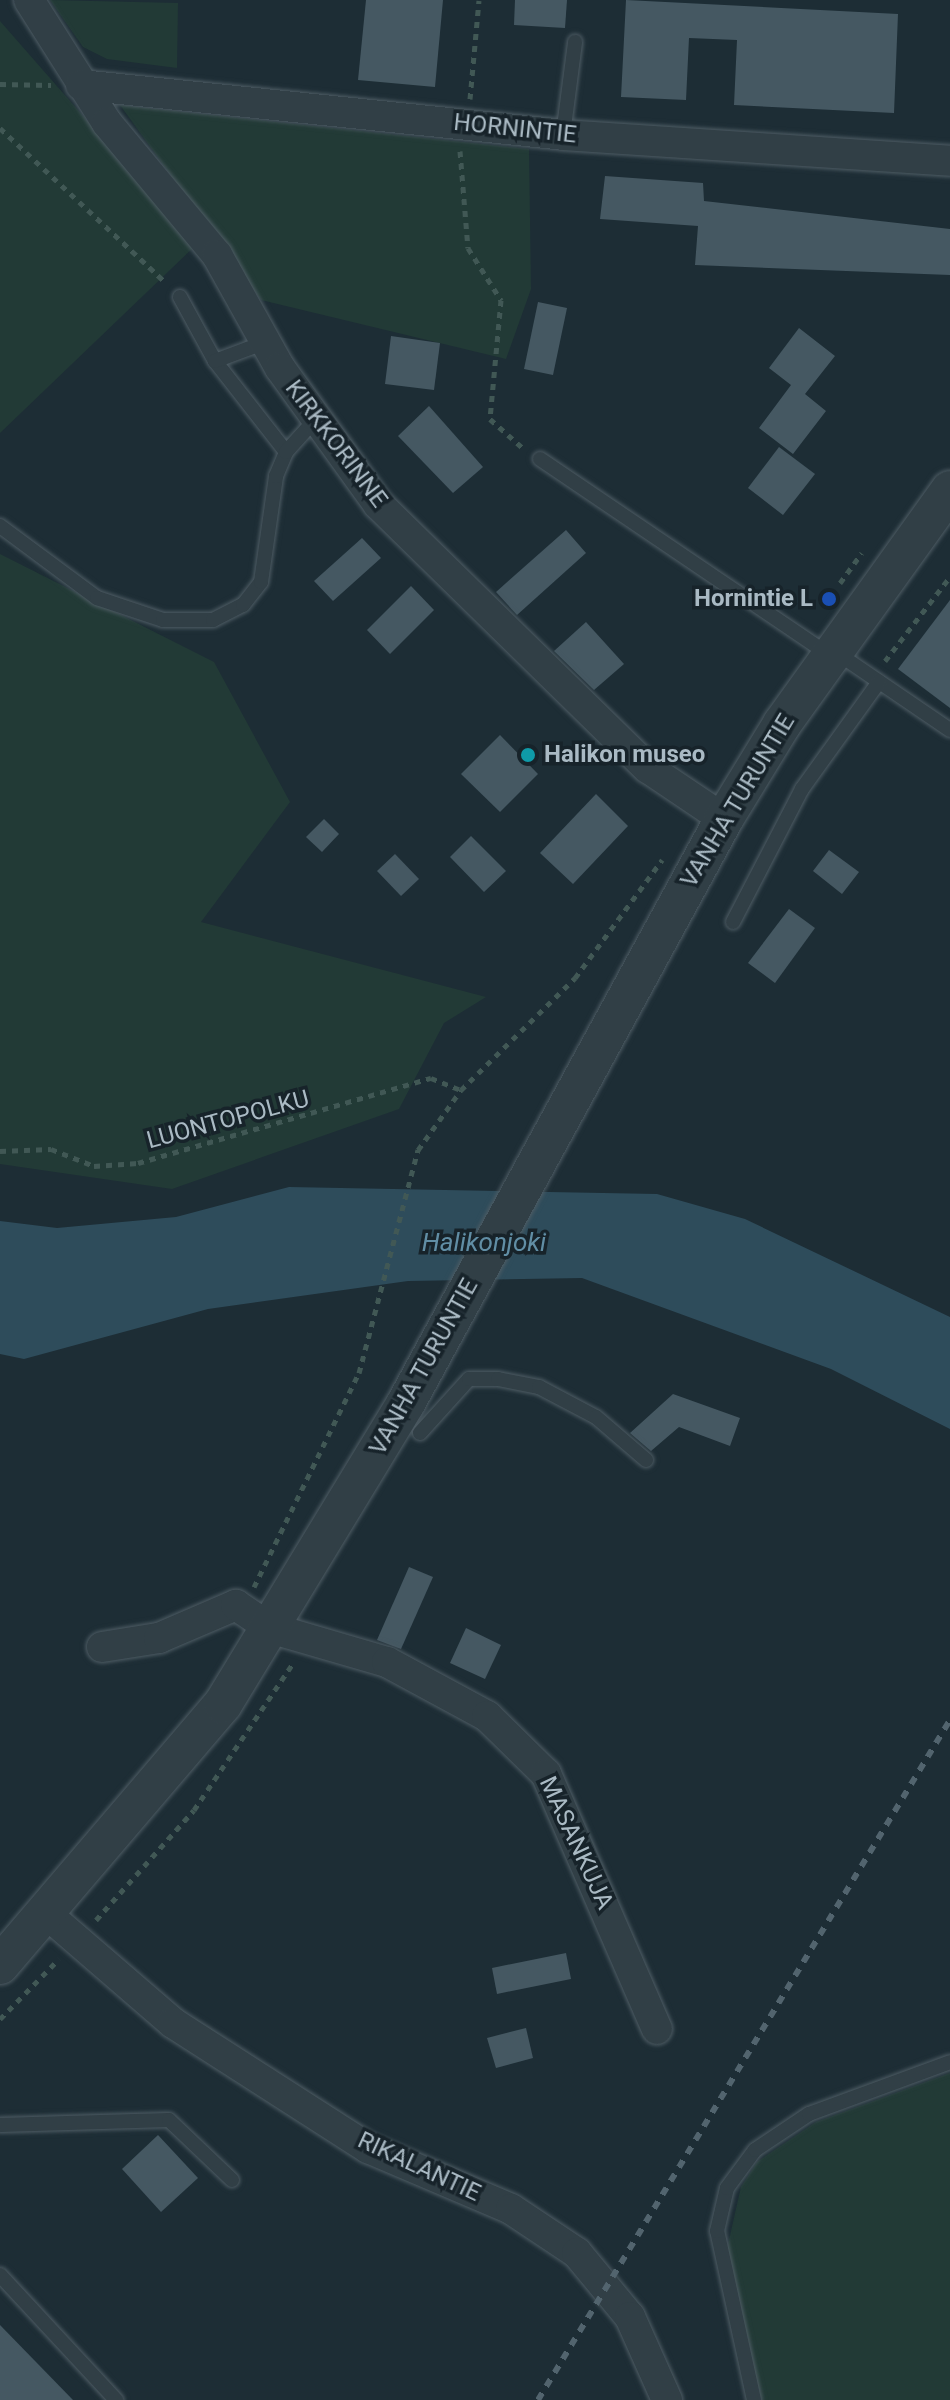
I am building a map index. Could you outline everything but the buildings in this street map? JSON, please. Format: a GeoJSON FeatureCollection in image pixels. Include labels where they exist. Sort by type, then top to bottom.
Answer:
{"type":"FeatureCollection","features":[{"type":"Feature","properties":{"kind":"street","name":"KIRKKORINNE"},"geometry":{"type":"LineString","coordinates":[[29,0],[70,85],[208,242],[314,421],[378,504],[492,609],[599,723],[724,819]]}},
{"type":"Feature","properties":{"kind":"street","name":"HORNINTIE"},"geometry":{"type":"LineString","coordinates":[[70,85],[563,135],[950,161]]}},
{"type":"Feature","properties":{"kind":"street","name":"VANHA TURUNTIE"},"geometry":{"type":"LineString","coordinates":[[0,1965],[48,1915],[223,1704],[270,1628],[413,1418],[591,1063],[724,819],[832,653],[950,490]]}},
{"type":"Feature","properties":{"kind":"street","name":"MASANKUJA"},"geometry":{"type":"LineString","coordinates":[[236,1605],[270,1628],[387,1662],[518,1739],[553,1787],[657,2029]]}},
{"type":"Feature","properties":{"kind":"street"},"geometry":{"type":"LineString","coordinates":[[102,1647],[159,1638],[236,1605]]}},
{"type":"Feature","properties":{"kind":"street","name":"RIKALANTIE"},"geometry":{"type":"LineString","coordinates":[[48,1915],[173,2023],[355,2140],[511,2209],[577,2253],[630,2317],[667,2400]]}},
{"type":"Feature","properties":{"kind":"lane"},"geometry":{"type":"LineString","coordinates":[[563,135],[575,42]]}},
{"type":"Feature","properties":{"kind":"lane"},"geometry":{"type":"LineString","coordinates":[[180,297],[215,361],[286,452]]}},
{"type":"Feature","properties":{"kind":"lane"},"geometry":{"type":"LineString","coordinates":[[215,361],[266,342]]}},
{"type":"Feature","properties":{"kind":"lane"},"geometry":{"type":"LineString","coordinates":[[0,526],[97,598],[147,617],[203,622],[237,610],[261,582],[272,492],[286,452],[314,421]]}},
{"type":"Feature","properties":{"kind":"lane"},"geometry":{"type":"LineString","coordinates":[[540,459],[950,730]]}},
{"type":"Feature","properties":{"kind":"lane"},"geometry":{"type":"LineString","coordinates":[[733,922],[802,789],[879,682]]}},
{"type":"Feature","properties":{"kind":"lane"},"geometry":{"type":"LineString","coordinates":[[413,1418],[469,1379],[498,1379],[539,1387],[596,1417],[646,1460]]}},
{"type":"Feature","properties":{"kind":"lane"},"geometry":{"type":"LineString","coordinates":[[754,2400],[717,2231],[727,2188],[755,2150],[809,2114],[950,2062]]}},
{"type":"Feature","properties":{"kind":"lane"},"geometry":{"type":"LineString","coordinates":[[0,2125],[169,2120],[232,2180]]}},
{"type":"Feature","properties":{"kind":"lane"},"geometry":{"type":"LineString","coordinates":[[0,2275],[116,2400]]}},
{"type":"Feature","properties":{"kind":"path"},"geometry":{"type":"LineString","coordinates":[[479,0],[468,124],[457,160],[460,216],[468,248],[501,300],[490,419],[540,459]]}},
{"type":"Feature","properties":{"kind":"path"},"geometry":{"type":"LineString","coordinates":[[0,84],[70,85]]}},
{"type":"Feature","properties":{"kind":"path"},"geometry":{"type":"LineString","coordinates":[[0,128],[180,297]]}},
{"type":"Feature","properties":{"kind":"path","name":"VANHA TURUNTIE"},"geometry":{"type":"LineString","coordinates":[[236,1605],[252,1591],[359,1373],[418,1150],[461,1090],[575,978],[665,855]]}},
{"type":"Feature","properties":{"kind":"path","name":"LUONTOPOLKU"},"geometry":{"type":"LineString","coordinates":[[0,1151],[51,1149],[94,1166],[138,1163],[431,1078],[461,1090]]}},
{"type":"Feature","properties":{"kind":"green space"},"geometry":{"type":"Polygon","coordinates":[[[50,0],[178,3],[177,68],[107,59],[83,47],[50,0]]]}},
{"type":"Feature","properties":{"kind":"green space"},"geometry":{"type":"Polygon","coordinates":[[[0,21],[196,245],[0,433],[0,21]]]}},
{"type":"Feature","properties":{"kind":"green space"},"geometry":{"type":"Polygon","coordinates":[[[120,105],[529,149],[531,289],[506,359],[261,300],[120,105]]]}},
{"type":"Feature","properties":{"kind":"green space"},"geometry":{"type":"Polygon","coordinates":[[[0,554],[214,662],[290,802],[201,922],[486,997],[444,1023],[399,1109],[172,1189],[0,1164],[0,554]]]}},
{"type":"Feature","properties":{"kind":"green space"},"geometry":{"type":"Polygon","coordinates":[[[950,2073],[950,2400],[761,2400],[727,2249],[741,2187],[757,2162],[816,2122],[950,2073]]]}},
{"type":"Feature","properties":{"kind":"water","name":"Halikonjoki"},"geometry":{"type":"Polygon","coordinates":[[[289,1187],[657,1194],[745,1219],[950,1317],[950,1429],[831,1369],[582,1278],[408,1281],[208,1309],[24,1359],[0,1354],[0,1221],[57,1228],[176,1217],[289,1187]]]}},
{"type":"Feature","properties":{"kind":"railway"},"geometry":{"type":"LineString","coordinates":[[538,2400],[950,1720]]}},
{"type":"Feature","properties":{"kind":"place","name":"Hornintie L"},"geometry":{"type":"Point","coordinates":[829,599]}},
{"type":"Feature","properties":{"kind":"place","name":"Halikon museo"},"geometry":{"type":"Point","coordinates":[528,755]}}]}
